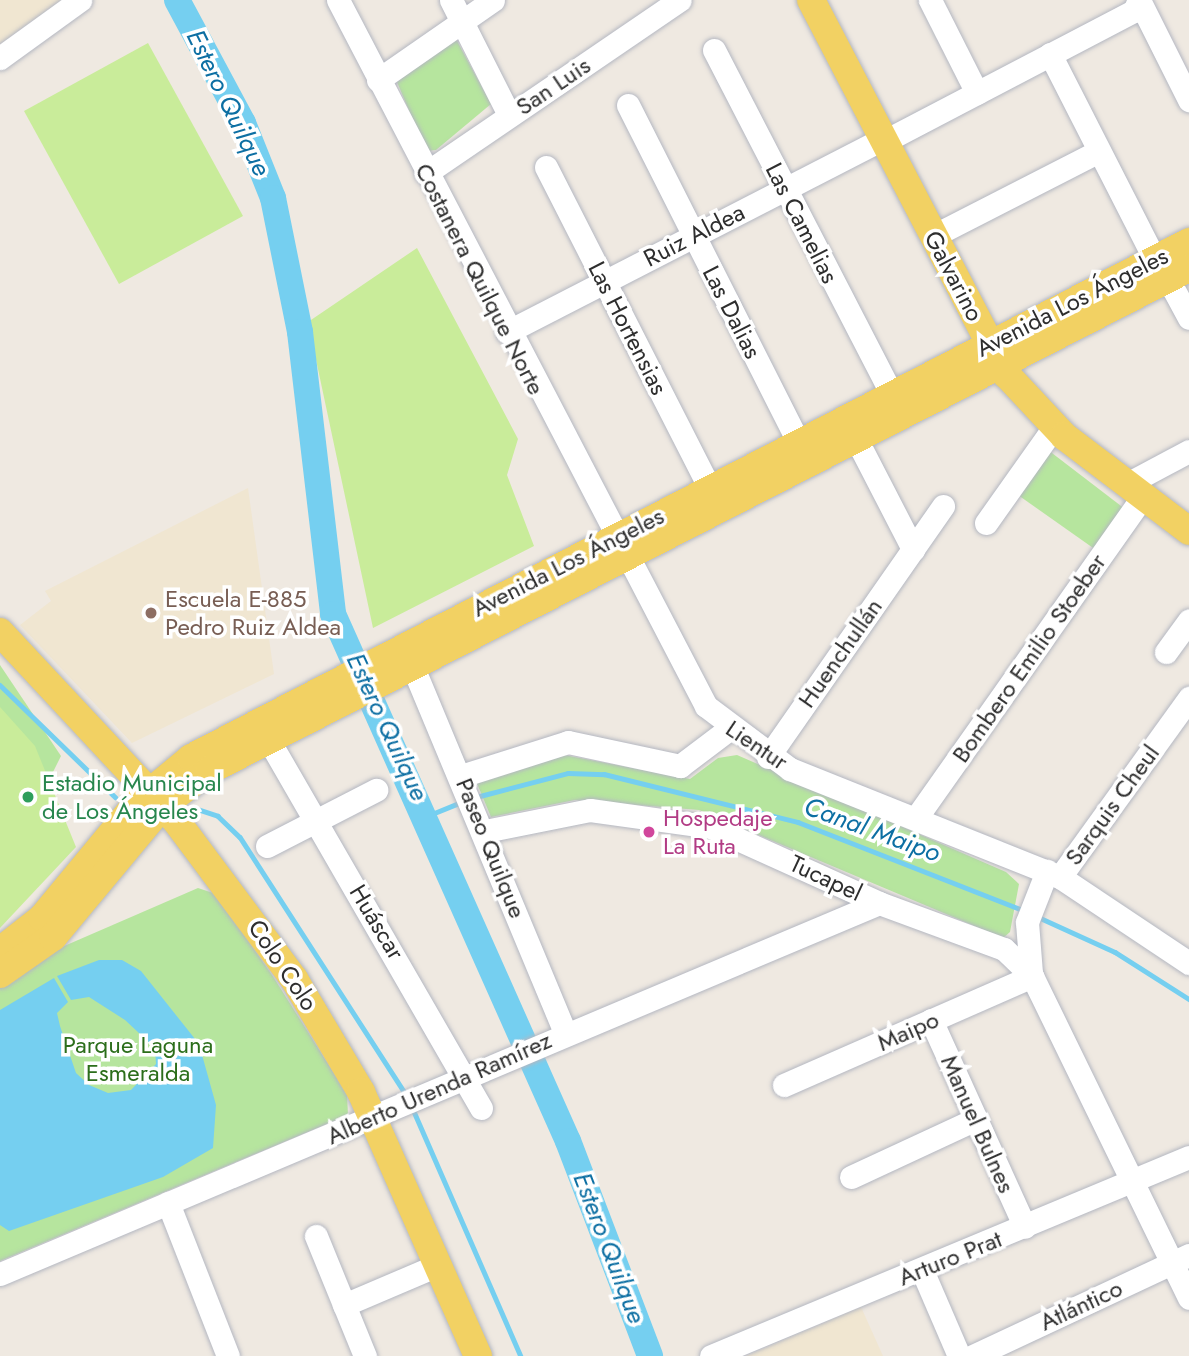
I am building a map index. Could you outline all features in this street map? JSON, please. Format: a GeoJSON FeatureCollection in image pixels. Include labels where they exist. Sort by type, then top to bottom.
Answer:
{"type":"FeatureCollection","features":[{"type":"Feature","properties":{"kind":"main road","name":"Galvarino"},"geometry":{"type":"LineString","coordinates":[[811,0],[996,356],[1054,427],[1189,531]]}},
{"type":"Feature","properties":{"kind":"main road","name":"Avenida Los Ángeles"},"geometry":{"type":"LineString","coordinates":[[0,951],[42,918],[156,798],[211,746],[350,686],[1171,269],[1189,242]]}},
{"type":"Feature","properties":{"kind":"main road","name":"Avenida Los Ángeles"},"geometry":{"type":"LineString","coordinates":[[377,672],[412,665],[619,548],[710,489],[799,443],[852,429],[892,395],[996,356]]}},
{"type":"Feature","properties":{"kind":"main road","name":"Colo Colo"},"geometry":{"type":"LineString","coordinates":[[0,632],[156,798],[294,979],[374,1119],[478,1356]]}},
{"type":"Feature","properties":{"kind":"main road","name":"Avenida Los Ángeles"},"geometry":{"type":"LineString","coordinates":[[0,974],[64,925],[156,798],[268,739],[350,686]]}},
{"type":"Feature","properties":{"kind":"street"},"geometry":{"type":"LineString","coordinates":[[0,58],[80,0]]}},
{"type":"Feature","properties":{"kind":"street","name":"Costanera Quilque Norte"},"geometry":{"type":"LineString","coordinates":[[338,0],[619,548]]}},
{"type":"Feature","properties":{"kind":"street"},"geometry":{"type":"LineString","coordinates":[[452,0],[509,116]]}},
{"type":"Feature","properties":{"kind":"street"},"geometry":{"type":"LineString","coordinates":[[379,80],[493,0]]}},
{"type":"Feature","properties":{"kind":"street","name":"San Luis"},"geometry":{"type":"LineString","coordinates":[[425,173],[680,0]]}},
{"type":"Feature","properties":{"kind":"street"},"geometry":{"type":"LineString","coordinates":[[930,0],[977,93]]}},
{"type":"Feature","properties":{"kind":"street"},"geometry":{"type":"LineString","coordinates":[[1140,1],[1189,100]]}},
{"type":"Feature","properties":{"kind":"street","name":"Ruiz Aldea"},"geometry":{"type":"LineString","coordinates":[[507,332],[1134,11],[1140,1]]}},
{"type":"Feature","properties":{"kind":"street","name":"Las Camelias"},"geometry":{"type":"LineString","coordinates":[[714,50],[892,395]]}},
{"type":"Feature","properties":{"kind":"street"},"geometry":{"type":"LineString","coordinates":[[1050,54],[1099,151],[1171,269],[1189,318]]}},
{"type":"Feature","properties":{"kind":"street","name":"Las Dalias"},"geometry":{"type":"LineString","coordinates":[[628,105],[799,443]]}},
{"type":"Feature","properties":{"kind":"street"},"geometry":{"type":"LineString","coordinates":[[933,236],[1099,151]]}},
{"type":"Feature","properties":{"kind":"street","name":"Las Hortensias"},"geometry":{"type":"LineString","coordinates":[[546,167],[710,489]]}},
{"type":"Feature","properties":{"kind":"street"},"geometry":{"type":"LineString","coordinates":[[986,523],[1054,427]]}},
{"type":"Feature","properties":{"kind":"street"},"geometry":{"type":"LineString","coordinates":[[852,429],[913,549]]}},
{"type":"Feature","properties":{"kind":"street","name":"Bombero Emilio Stoeber"},"geometry":{"type":"LineString","coordinates":[[916,818],[1134,491],[1189,452]]}},
{"type":"Feature","properties":{"kind":"street","name":"Huenchullán"},"geometry":{"type":"LineString","coordinates":[[768,757],[943,506]]}},
{"type":"Feature","properties":{"kind":"street","name":"Lientur"},"geometry":{"type":"LineString","coordinates":[[619,548],[682,671],[729,729],[768,757],[1053,874],[1189,963]]}},
{"type":"Feature","properties":{"kind":"street"},"geometry":{"type":"LineString","coordinates":[[1166,652],[1189,620]]}},
{"type":"Feature","properties":{"kind":"street","name":"Paseo Quilque"},"geometry":{"type":"LineString","coordinates":[[412,665],[485,831],[565,1033]]}},
{"type":"Feature","properties":{"kind":"street","name":"Sarquis Cheul"},"geometry":{"type":"LineString","coordinates":[[1053,874],[1189,698]]}},
{"type":"Feature","properties":{"kind":"street"},"geometry":{"type":"LineString","coordinates":[[461,776],[568,742],[680,766],[729,729]]}},
{"type":"Feature","properties":{"kind":"street","name":"Huáscar"},"geometry":{"type":"LineString","coordinates":[[268,739],[466,1075],[481,1108]]}},
{"type":"Feature","properties":{"kind":"street"},"geometry":{"type":"LineString","coordinates":[[267,846],[376,790]]}},
{"type":"Feature","properties":{"kind":"street","name":"Tucapel"},"geometry":{"type":"LineString","coordinates":[[485,831],[562,812],[665,817],[737,837],[879,903],[1004,949],[1032,976],[1132,1182],[1180,1259],[1189,1298]]}},
{"type":"Feature","properties":{"kind":"street","name":"Tucapel"},"geometry":{"type":"LineString","coordinates":[[1032,976],[1030,915],[1053,874]]}},
{"type":"Feature","properties":{"kind":"street","name":"Alberto Urenda Ramírez"},"geometry":{"type":"LineString","coordinates":[[0,1274],[374,1119],[510,1055],[879,903]]}},
{"type":"Feature","properties":{"kind":"street","name":"Maipo"},"geometry":{"type":"LineString","coordinates":[[784,1085],[1032,976]]}},
{"type":"Feature","properties":{"kind":"street","name":"Manuel Bulnes"},"geometry":{"type":"LineString","coordinates":[[931,1020],[1025,1227]]}},
{"type":"Feature","properties":{"kind":"street"},"geometry":{"type":"LineString","coordinates":[[851,1177],[976,1119]]}},
{"type":"Feature","properties":{"kind":"street","name":"Arturo Prat"},"geometry":{"type":"LineString","coordinates":[[711,1356],[1189,1157]]}},
{"type":"Feature","properties":{"kind":"street"},"geometry":{"type":"LineString","coordinates":[[168,1203],[229,1356]]}},
{"type":"Feature","properties":{"kind":"street"},"geometry":{"type":"LineString","coordinates":[[316,1236],[365,1356]]}},
{"type":"Feature","properties":{"kind":"street","name":"Atlántico"},"geometry":{"type":"LineString","coordinates":[[973,1356],[1180,1259]]}},
{"type":"Feature","properties":{"kind":"street"},"geometry":{"type":"LineString","coordinates":[[344,1305],[438,1265]]}},
{"type":"Feature","properties":{"kind":"street"},"geometry":{"type":"LineString","coordinates":[[922,1270],[959,1356]]}},
{"type":"Feature","properties":{"kind":"shaded area"},"geometry":{"type":"Polygon","coordinates":[[[0,0],[61,0],[0,44],[0,0]]]}},
{"type":"Feature","properties":{"kind":"shaded area","name":"Escuela E-885 Pedro Ruiz Aldea"},"geometry":{"type":"Polygon","coordinates":[[[248,488],[274,674],[132,743],[20,625],[51,601],[45,591],[248,488]]]}},
{"type":"Feature","properties":{"kind":"shaded area"},"geometry":{"type":"Polygon","coordinates":[[[861,1307],[883,1356],[746,1356],[861,1307]]]}},
{"type":"Feature","properties":{"kind":"green space"},"geometry":{"type":"Polygon","coordinates":[[[455,37],[491,104],[436,150],[426,151],[397,82],[455,37]]]}},
{"type":"Feature","properties":{"kind":"green space"},"geometry":{"type":"Polygon","coordinates":[[[148,43],[243,216],[119,284],[24,111],[148,43]]]}},
{"type":"Feature","properties":{"kind":"green space"},"geometry":{"type":"Polygon","coordinates":[[[417,248],[518,439],[507,475],[534,546],[373,628],[308,322],[417,248]]]}},
{"type":"Feature","properties":{"kind":"green space"},"geometry":{"type":"Polygon","coordinates":[[[1048,450],[1125,509],[1096,550],[1018,495],[1048,450]]]}},
{"type":"Feature","properties":{"kind":"green space"},"geometry":{"type":"Polygon","coordinates":[[[0,665],[61,756],[51,776],[0,749],[0,665]]]}},
{"type":"Feature","properties":{"kind":"green space","name":"Estadio Municipal de Los Ángeles"},"geometry":{"type":"Polygon","coordinates":[[[0,707],[35,746],[76,847],[0,928],[0,707]]]}},
{"type":"Feature","properties":{"kind":"green space"},"geometry":{"type":"Polygon","coordinates":[[[559,754],[690,779],[718,758],[737,755],[1006,872],[1019,884],[1010,932],[1003,938],[699,810],[575,800],[491,817],[476,781],[559,754]]]}},
{"type":"Feature","properties":{"kind":"green space","name":"Parque Laguna Esmeralda"},"geometry":{"type":"Polygon","coordinates":[[[198,888],[216,894],[274,978],[347,1094],[348,1115],[0,1261],[0,987],[55,950],[198,888]]]}},
{"type":"Feature","properties":{"kind":"water"},"geometry":{"type":"Polygon","coordinates":[[[99,960],[122,960],[141,971],[199,1044],[216,1105],[213,1148],[163,1177],[9,1231],[0,1225],[0,1010],[54,978],[68,1002],[57,1013],[60,1026],[76,1073],[89,1085],[108,1093],[131,1090],[156,1064],[155,1048],[125,1020],[89,997],[71,1000],[57,976],[99,960]]]}},
{"type":"Feature","properties":{"kind":"waterway","name":"Estero Quilque"},"geometry":{"type":"LineString","coordinates":[[177,0],[243,123],[273,198],[300,332],[333,614],[568,1141],[650,1356]]}},
{"type":"Feature","properties":{"kind":"waterway"},"geometry":{"type":"LineString","coordinates":[[0,685],[115,797]]}},
{"type":"Feature","properties":{"kind":"waterway","name":"Canal Maipo"},"geometry":{"type":"LineString","coordinates":[[480,796],[568,773],[604,774],[798,822],[1025,911]]}},
{"type":"Feature","properties":{"kind":"waterway"},"geometry":{"type":"LineString","coordinates":[[427,816],[459,803]]}},
{"type":"Feature","properties":{"kind":"waterway"},"geometry":{"type":"LineString","coordinates":[[194,808],[218,816],[240,837],[407,1096]]}},
{"type":"Feature","properties":{"kind":"waterway","name":"Canal Maipo"},"geometry":{"type":"LineString","coordinates":[[1036,916],[1115,952],[1189,999]]}},
{"type":"Feature","properties":{"kind":"waterway"},"geometry":{"type":"LineString","coordinates":[[412,1107],[521,1356]]}},
{"type":"Feature","properties":{"kind":"place","name":"Escuela E-885 Pedro Ruiz Aldea"},"geometry":{"type":"Point","coordinates":[151,613]}},
{"type":"Feature","properties":{"kind":"place","name":"Estadio Municipal de Los Ángeles"},"geometry":{"type":"Point","coordinates":[28,797]}},
{"type":"Feature","properties":{"kind":"place","name":"Hospedaje La Ruta"},"geometry":{"type":"Point","coordinates":[649,832]}}]}
